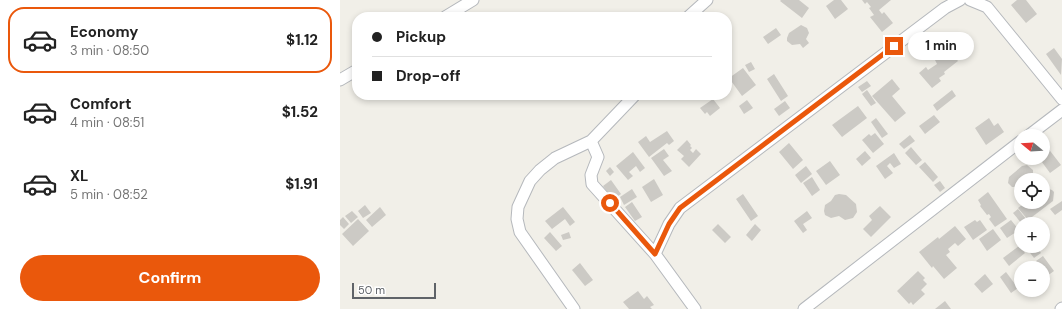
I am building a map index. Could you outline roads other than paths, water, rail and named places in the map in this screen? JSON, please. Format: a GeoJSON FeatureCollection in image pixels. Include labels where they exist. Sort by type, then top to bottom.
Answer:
{"type":"FeatureCollection","features":[{"type":"Feature","properties":{"kind":"street"},"geometry":{"type":"LineString","coordinates":[[453,12],[473,0]]}},
{"type":"Feature","properties":{"kind":"street"},"geometry":{"type":"LineString","coordinates":[[694,12],[707,0]]}},
{"type":"Feature","properties":{"kind":"street"},"geometry":{"type":"LineString","coordinates":[[655,254],[669,224],[680,208],[945,8],[960,0]]}},
{"type":"Feature","properties":{"kind":"street"},"geometry":{"type":"LineString","coordinates":[[970,0],[987,7],[1062,99]]}},
{"type":"Feature","properties":{"kind":"street"},"geometry":{"type":"LineString","coordinates":[[340,80],[352,73]]}},
{"type":"Feature","properties":{"kind":"street"},"geometry":{"type":"LineString","coordinates":[[574,309],[520,232],[517,213],[526,187],[540,170],[555,158],[591,141],[630,100]]}},
{"type":"Feature","properties":{"kind":"street"},"geometry":{"type":"LineString","coordinates":[[1037,129],[1062,110]]}},
{"type":"Feature","properties":{"kind":"street"},"geometry":{"type":"LineString","coordinates":[[591,141],[598,157],[591,176],[592,184],[655,254],[695,309]]}},
{"type":"Feature","properties":{"kind":"street"},"geometry":{"type":"LineString","coordinates":[[804,309],[1014,146]]}}]}
